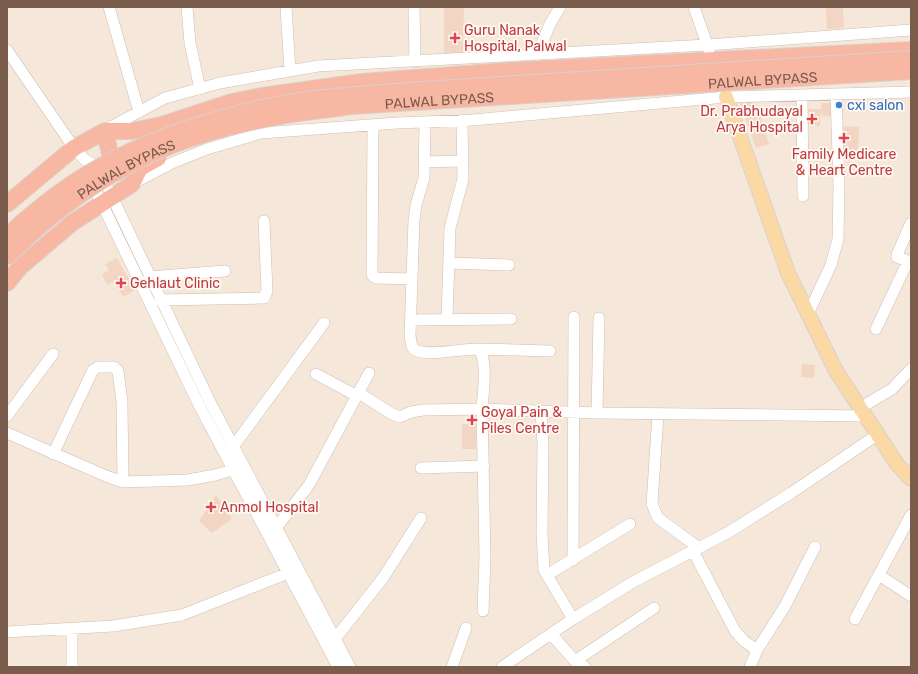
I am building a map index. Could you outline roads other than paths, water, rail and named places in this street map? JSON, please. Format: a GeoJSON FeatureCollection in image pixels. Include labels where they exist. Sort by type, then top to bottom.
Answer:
{"type":"FeatureCollection","features":[{"type":"Feature","properties":{"kind":"highway"},"geometry":{"type":"LineString","coordinates":[[7,204],[74,148],[105,131],[132,131],[160,125],[232,102],[262,96],[347,84],[504,71],[911,50]]}},
{"type":"Feature","properties":{"kind":"highway","name":"PALWAL BYPASS"},"geometry":{"type":"LineString","coordinates":[[7,236],[35,211],[96,168],[133,151],[191,128],[262,108],[328,98],[416,90],[911,59]]}},
{"type":"Feature","properties":{"kind":"highway","name":"PALWAL BYPASS"},"geometry":{"type":"LineString","coordinates":[[7,257],[59,209],[99,183],[152,154],[211,133],[276,117],[351,106],[723,89],[911,71]]}},
{"type":"Feature","properties":{"kind":"highway"},"geometry":{"type":"LineString","coordinates":[[7,283],[20,267],[72,223],[132,184],[140,168],[150,161],[194,144],[262,126],[355,112],[911,78]]}},
{"type":"Feature","properties":{"kind":"highway"},"geometry":{"type":"LineString","coordinates":[[105,131],[106,144],[115,167],[124,178],[132,184]]}},
{"type":"Feature","properties":{"kind":"main road"},"geometry":{"type":"LineString","coordinates":[[723,89],[788,273],[836,371],[897,464],[911,479]]}},
{"type":"Feature","properties":{"kind":"street"},"geometry":{"type":"LineString","coordinates":[[109,7],[138,112]]}},
{"type":"Feature","properties":{"kind":"street"},"geometry":{"type":"LineString","coordinates":[[187,7],[190,43],[200,88]]}},
{"type":"Feature","properties":{"kind":"street"},"geometry":{"type":"LineString","coordinates":[[286,7],[290,71]]}},
{"type":"Feature","properties":{"kind":"street"},"geometry":{"type":"LineString","coordinates":[[414,7],[415,62]]}},
{"type":"Feature","properties":{"kind":"street"},"geometry":{"type":"LineString","coordinates":[[537,55],[552,19],[560,7]]}},
{"type":"Feature","properties":{"kind":"street"},"geometry":{"type":"LineString","coordinates":[[694,7],[723,89]]}},
{"type":"Feature","properties":{"kind":"street"},"geometry":{"type":"LineString","coordinates":[[105,131],[165,98],[220,83],[318,66],[415,62],[707,45],[911,30]]}},
{"type":"Feature","properties":{"kind":"street"},"geometry":{"type":"LineString","coordinates":[[7,50],[74,148],[86,160],[95,165],[99,183],[149,277],[233,447],[238,468],[276,528],[292,571]]}},
{"type":"Feature","properties":{"kind":"street"},"geometry":{"type":"LineString","coordinates":[[132,184],[172,163],[207,149],[261,133],[462,120],[723,89],[802,95],[911,92]]}},
{"type":"Feature","properties":{"kind":"street"},"geometry":{"type":"LineString","coordinates":[[808,314],[831,265],[838,239],[839,185],[836,94]]}},
{"type":"Feature","properties":{"kind":"street"},"geometry":{"type":"LineString","coordinates":[[802,95],[803,196]]}},
{"type":"Feature","properties":{"kind":"street"},"geometry":{"type":"LineString","coordinates":[[447,319],[450,228],[461,190],[462,120]]}},
{"type":"Feature","properties":{"kind":"street"},"geometry":{"type":"LineString","coordinates":[[425,122],[424,178],[416,205],[414,220],[410,336],[412,347],[416,350],[444,352],[480,349],[550,350]]}},
{"type":"Feature","properties":{"kind":"street"},"geometry":{"type":"LineString","coordinates":[[373,125],[372,275],[376,278],[412,279]]}},
{"type":"Feature","properties":{"kind":"street"},"geometry":{"type":"LineString","coordinates":[[424,162],[462,161]]}},
{"type":"Feature","properties":{"kind":"street"},"geometry":{"type":"LineString","coordinates":[[108,200],[174,354],[238,468],[331,644],[338,667]]}},
{"type":"Feature","properties":{"kind":"street"},"geometry":{"type":"LineString","coordinates":[[160,300],[264,298],[267,291],[264,221]]}},
{"type":"Feature","properties":{"kind":"street"},"geometry":{"type":"LineString","coordinates":[[876,330],[909,262],[897,255],[911,223]]}},
{"type":"Feature","properties":{"kind":"street"},"geometry":{"type":"LineString","coordinates":[[448,263],[509,265]]}},
{"type":"Feature","properties":{"kind":"street"},"geometry":{"type":"LineString","coordinates":[[149,277],[225,271]]}},
{"type":"Feature","properties":{"kind":"street"},"geometry":{"type":"LineString","coordinates":[[573,560],[572,412],[574,317]]}},
{"type":"Feature","properties":{"kind":"street"},"geometry":{"type":"LineString","coordinates":[[597,413],[599,318]]}},
{"type":"Feature","properties":{"kind":"street"},"geometry":{"type":"LineString","coordinates":[[411,320],[511,319]]}},
{"type":"Feature","properties":{"kind":"street"},"geometry":{"type":"LineString","coordinates":[[233,447],[324,323]]}},
{"type":"Feature","properties":{"kind":"street"},"geometry":{"type":"LineString","coordinates":[[480,349],[483,355],[484,363],[482,409],[485,557],[484,611]]}},
{"type":"Feature","properties":{"kind":"street"},"geometry":{"type":"LineString","coordinates":[[7,416],[53,354]]}},
{"type":"Feature","properties":{"kind":"street"},"geometry":{"type":"LineString","coordinates":[[54,454],[93,370],[98,367],[114,367],[118,371],[119,375],[122,402],[123,482]]}},
{"type":"Feature","properties":{"kind":"street"},"geometry":{"type":"LineString","coordinates":[[316,374],[358,394],[392,414],[400,417],[423,410],[482,409],[658,414],[863,412],[892,389],[911,369]]}},
{"type":"Feature","properties":{"kind":"street"},"geometry":{"type":"LineString","coordinates":[[276,528],[309,485],[369,373]]}},
{"type":"Feature","properties":{"kind":"street"},"geometry":{"type":"LineString","coordinates":[[541,411],[543,443],[542,533],[544,570],[573,619]]}},
{"type":"Feature","properties":{"kind":"street"},"geometry":{"type":"LineString","coordinates":[[658,414],[652,504],[658,518],[696,549],[735,631],[744,641],[758,650]]}},
{"type":"Feature","properties":{"kind":"street"},"geometry":{"type":"LineString","coordinates":[[7,433],[123,482],[188,480],[238,468]]}},
{"type":"Feature","properties":{"kind":"street"},"geometry":{"type":"LineString","coordinates":[[505,666],[573,619],[633,582],[729,532],[791,493],[877,435]]}},
{"type":"Feature","properties":{"kind":"street"},"geometry":{"type":"LineString","coordinates":[[421,468],[484,466]]}},
{"type":"Feature","properties":{"kind":"street"},"geometry":{"type":"LineString","coordinates":[[855,619],[911,516]]}},
{"type":"Feature","properties":{"kind":"street"},"geometry":{"type":"LineString","coordinates":[[331,644],[383,578],[420,518]]}},
{"type":"Feature","properties":{"kind":"street"},"geometry":{"type":"LineString","coordinates":[[547,575],[630,524]]}},
{"type":"Feature","properties":{"kind":"street"},"geometry":{"type":"LineString","coordinates":[[750,667],[815,547]]}},
{"type":"Feature","properties":{"kind":"street"},"geometry":{"type":"LineString","coordinates":[[7,632],[120,625],[182,615],[292,571]]}},
{"type":"Feature","properties":{"kind":"street"},"geometry":{"type":"LineString","coordinates":[[878,575],[911,596]]}},
{"type":"Feature","properties":{"kind":"street"},"geometry":{"type":"LineString","coordinates":[[551,634],[580,664],[654,608]]}},
{"type":"Feature","properties":{"kind":"street"},"geometry":{"type":"LineString","coordinates":[[452,667],[466,628]]}},
{"type":"Feature","properties":{"kind":"street"},"geometry":{"type":"LineString","coordinates":[[72,629],[72,667]]}},
{"type":"Feature","properties":{"kind":"street"},"geometry":{"type":"LineString","coordinates":[[331,644],[350,667]]}},
{"type":"Feature","properties":{"kind":"place","name":"Guru Nanak Hospital, Palwal"},"geometry":{"type":"Point","coordinates":[455,38]}},
{"type":"Feature","properties":{"kind":"place","name":"cxi salon"},"geometry":{"type":"Point","coordinates":[839,105]}},
{"type":"Feature","properties":{"kind":"place","name":"Dr. Prabhudayal Arya Hospital"},"geometry":{"type":"Point","coordinates":[812,119]}},
{"type":"Feature","properties":{"kind":"place","name":"Family Medicare & Heart Centre"},"geometry":{"type":"Point","coordinates":[844,138]}},
{"type":"Feature","properties":{"kind":"place","name":"Gehlaut Clinic"},"geometry":{"type":"Point","coordinates":[121,283]}},
{"type":"Feature","properties":{"kind":"place","name":"Goyal Pain & Piles Centre"},"geometry":{"type":"Point","coordinates":[472,420]}},
{"type":"Feature","properties":{"kind":"place","name":"Anmol Hospital"},"geometry":{"type":"Point","coordinates":[211,507]}}]}
